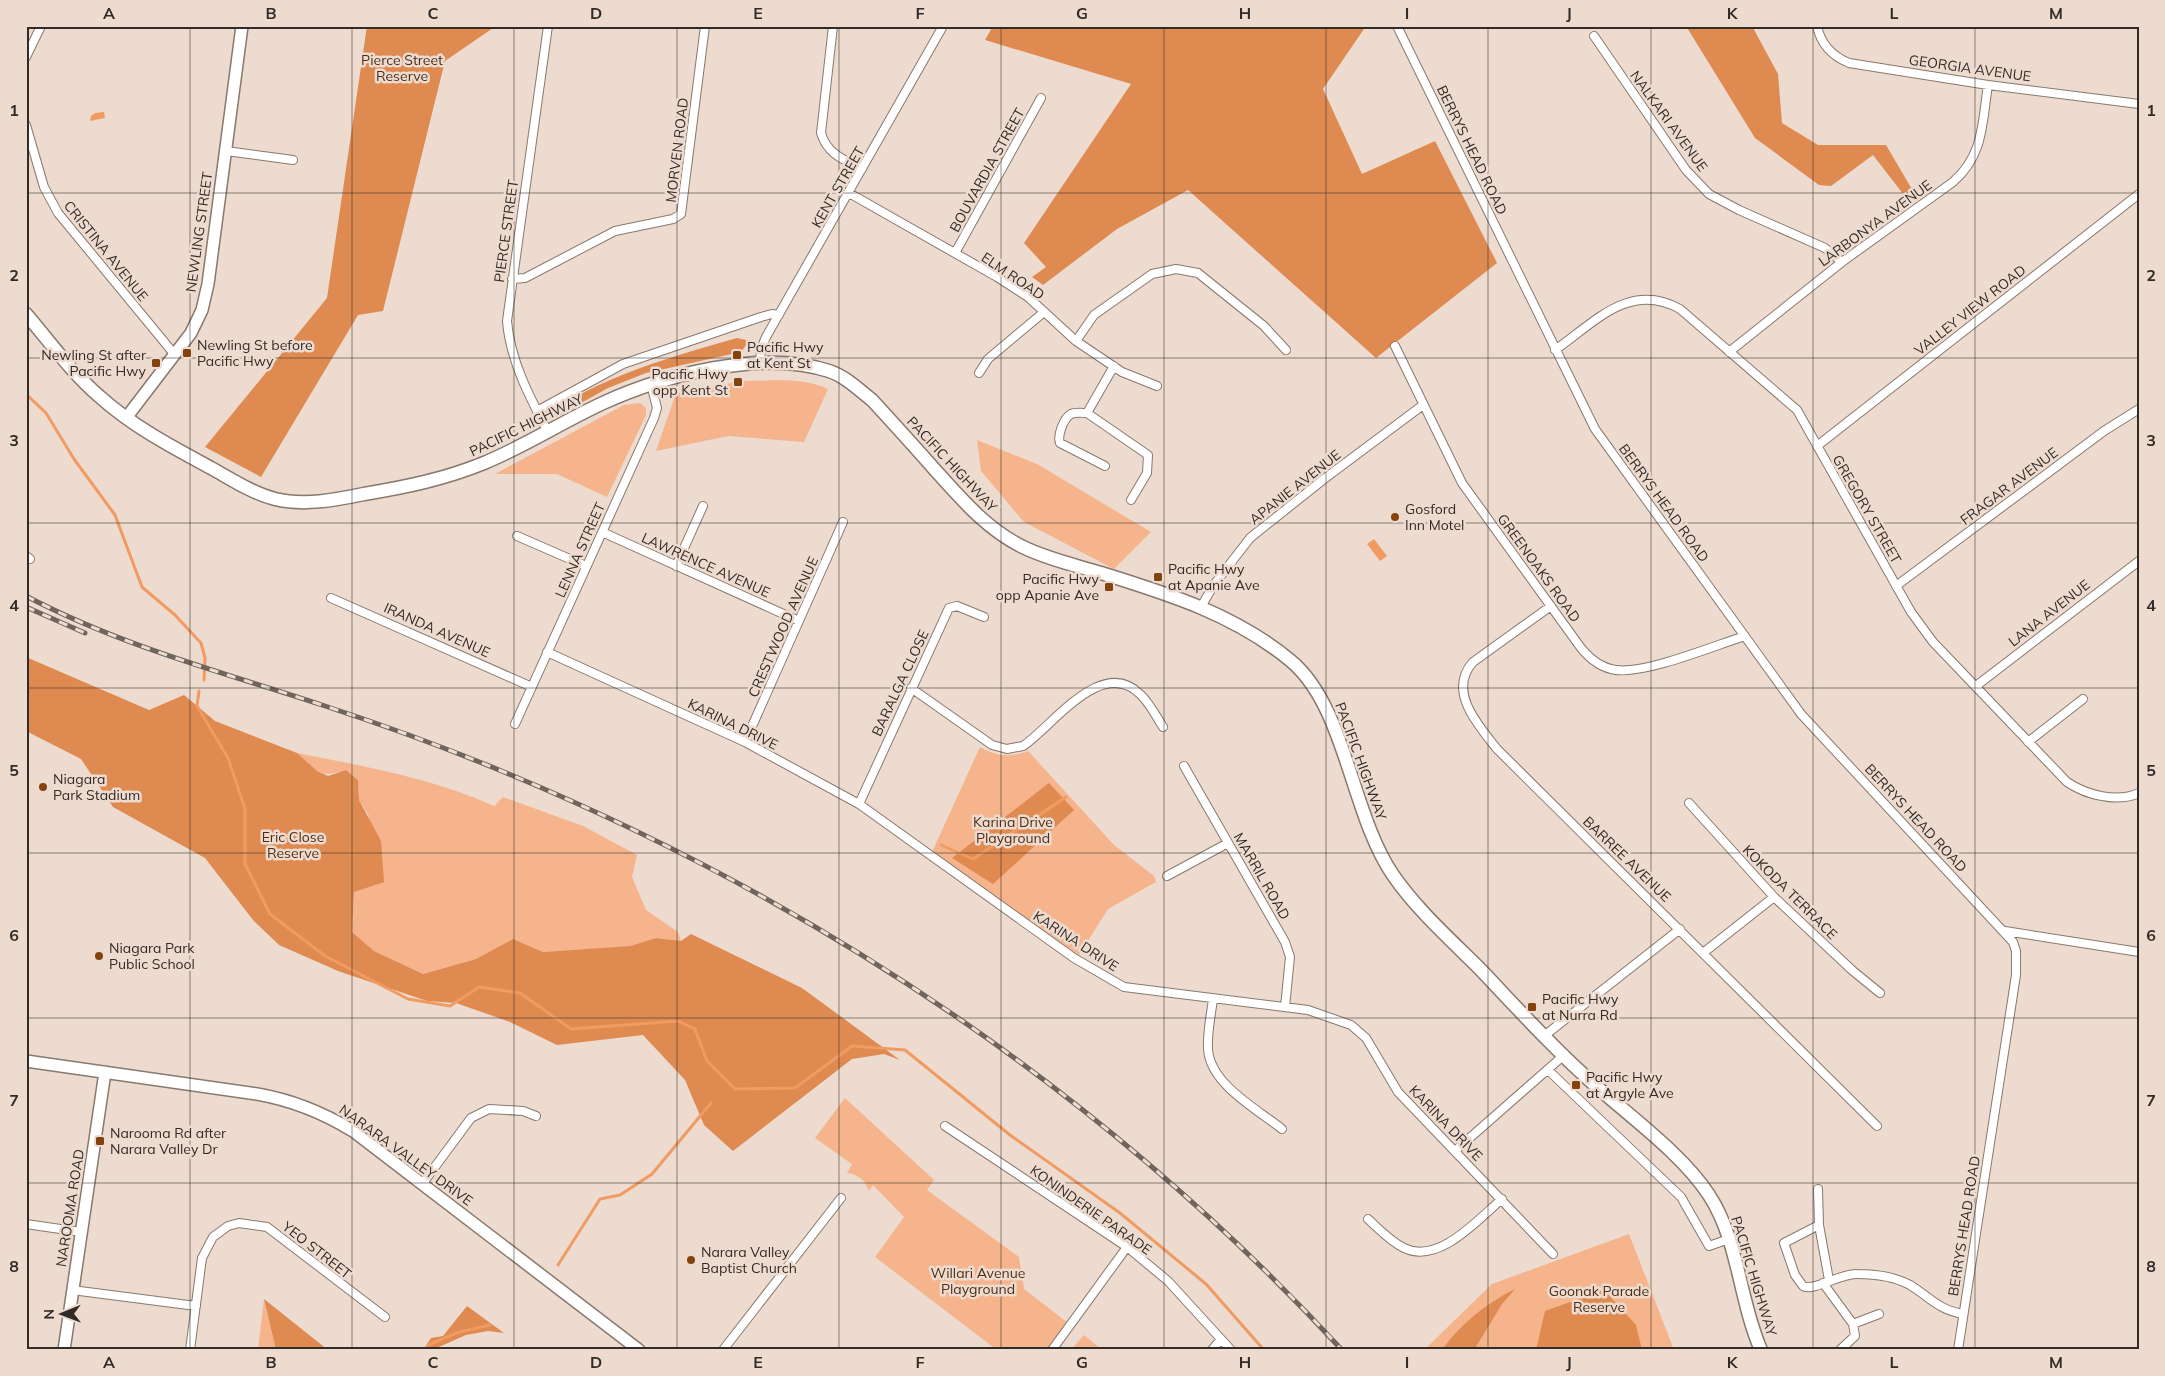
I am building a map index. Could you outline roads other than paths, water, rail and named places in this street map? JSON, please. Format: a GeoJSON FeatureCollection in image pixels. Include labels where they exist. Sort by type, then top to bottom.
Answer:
{"type":"FeatureCollection","features":[{"type":"Feature","properties":{"kind":"main road","name":"PACIFIC HIGHWAY"},"geometry":{"type":"LineString","coordinates":[[26,314],[84,382],[126,418],[245,487],[275,499],[291,501],[345,498],[423,483],[485,462],[602,404],[652,384],[722,368],[760,362],[798,364],[831,372],[854,385],[872,400],[972,510],[1001,534],[1024,548],[1175,596],[1201,607],[1238,625],[1267,643],[1294,663],[1310,680],[1328,714],[1367,823],[1380,853],[1394,877],[1445,934],[1562,1056],[1686,1166],[1709,1195],[1729,1239],[1746,1309],[1761,1350]]}},
{"type":"Feature","properties":{"kind":"street"},"geometry":{"type":"LineString","coordinates":[[26,57],[41,26]]}},
{"type":"Feature","properties":{"kind":"street","name":"NEWLING STREET"},"geometry":{"type":"LineString","coordinates":[[126,418],[198,322],[205,297],[242,26]]}},
{"type":"Feature","properties":{"kind":"street","name":"PIERCE STREET"},"geometry":{"type":"LineString","coordinates":[[548,26],[507,321],[508,337],[512,352],[548,432]]}},
{"type":"Feature","properties":{"kind":"street","name":"MORVEN ROAD"},"geometry":{"type":"LineString","coordinates":[[512,279],[525,278],[615,231],[673,219],[681,214],[705,26]]}},
{"type":"Feature","properties":{"kind":"street"},"geometry":{"type":"LineString","coordinates":[[833,26],[820,133],[824,144],[831,152],[862,169]]}},
{"type":"Feature","properties":{"kind":"street","name":"KENT STREET"},"geometry":{"type":"LineString","coordinates":[[760,362],[760,349],[943,26]]}},
{"type":"Feature","properties":{"kind":"street","name":"BERRYS HEAD ROAD"},"geometry":{"type":"LineString","coordinates":[[1397,26],[1595,429],[1801,714],[2005,931],[2016,951],[2016,975],[1958,1350]]}},
{"type":"Feature","properties":{"kind":"street","name":"GEORGIA AVENUE"},"geometry":{"type":"LineString","coordinates":[[1817,26],[1827,49],[1849,63],[1988,85],[2139,104]]}},
{"type":"Feature","properties":{"kind":"street","name":"NALKARI AVENUE"},"geometry":{"type":"LineString","coordinates":[[1594,36],[1686,170],[1709,194],[1747,214],[1826,248],[1842,262]]}},
{"type":"Feature","properties":{"kind":"street","name":"LARBONYA AVENUE"},"geometry":{"type":"LineString","coordinates":[[1729,352],[1842,262],[1946,187],[1965,170],[1973,160],[1979,139],[1988,85]]}},
{"type":"Feature","properties":{"kind":"street","name":"BOUVARDIA STREET"},"geometry":{"type":"LineString","coordinates":[[955,253],[1041,98]]}},
{"type":"Feature","properties":{"kind":"street","name":"CRISTINA AVENUE"},"geometry":{"type":"LineString","coordinates":[[26,125],[44,188],[58,213],[175,355]]}},
{"type":"Feature","properties":{"kind":"street"},"geometry":{"type":"LineString","coordinates":[[226,151],[292,160]]}},
{"type":"Feature","properties":{"kind":"street","name":"ELM ROAD"},"geometry":{"type":"LineString","coordinates":[[849,192],[1028,297],[1076,341],[1114,366],[1157,386]]}},
{"type":"Feature","properties":{"kind":"street","name":"VALLEY VIEW ROAD"},"geometry":{"type":"LineString","coordinates":[[1817,446],[2139,194]]}},
{"type":"Feature","properties":{"kind":"street"},"geometry":{"type":"LineString","coordinates":[[1076,341],[1094,315],[1152,274],[1176,269],[1198,274],[1264,326],[1286,350]]}},
{"type":"Feature","properties":{"kind":"street","name":"GREGORY STREET"},"geometry":{"type":"LineString","coordinates":[[1555,350],[1623,303],[1645,298],[1670,303],[1680,309],[1797,410],[1911,612],[1933,642],[2067,782],[2078,790],[2123,798],[2139,793]]}},
{"type":"Feature","properties":{"kind":"street"},"geometry":{"type":"LineString","coordinates":[[979,373],[988,359],[1044,312]]}},
{"type":"Feature","properties":{"kind":"street","name":"PACIFIC HIGHWAY"},"geometry":{"type":"LineString","coordinates":[[537,411],[604,373],[642,356],[761,317],[772,314],[779,315]]}},
{"type":"Feature","properties":{"kind":"street","name":"GREENOAKS ROAD"},"geometry":{"type":"LineString","coordinates":[[1394,346],[1466,489],[1594,662],[1614,670],[1647,667],[1745,636]]}},
{"type":"Feature","properties":{"kind":"street"},"geometry":{"type":"LineString","coordinates":[[1087,414],[1114,366]]}},
{"type":"Feature","properties":{"kind":"street","name":"LENNA STREET"},"geometry":{"type":"LineString","coordinates":[[515,724],[654,418],[657,408],[652,384]]}},
{"type":"Feature","properties":{"kind":"street","name":"APANIE AVENUE"},"geometry":{"type":"LineString","coordinates":[[1201,607],[1213,586],[1250,538],[1324,479],[1423,405]]}},
{"type":"Feature","properties":{"kind":"street","name":"FRAGAR AVENUE"},"geometry":{"type":"LineString","coordinates":[[1896,586],[2104,431],[2139,409]]}},
{"type":"Feature","properties":{"kind":"street"},"geometry":{"type":"LineString","coordinates":[[1106,466],[1060,443],[1059,439],[1067,417],[1072,414],[1087,414],[1148,455],[1148,473],[1131,500]]}},
{"type":"Feature","properties":{"kind":"street"},"geometry":{"type":"LineString","coordinates":[[676,566],[703,506]]}},
{"type":"Feature","properties":{"kind":"street","name":"CRESTWOOD AVENUE"},"geometry":{"type":"LineString","coordinates":[[745,742],[843,522]]}},
{"type":"Feature","properties":{"kind":"street","name":"LAWRENCE AVENUE"},"geometry":{"type":"LineString","coordinates":[[602,532],[799,621]]}},
{"type":"Feature","properties":{"kind":"street"},"geometry":{"type":"LineString","coordinates":[[517,536],[586,566]]}},
{"type":"Feature","properties":{"kind":"street","name":"LANA AVENUE"},"geometry":{"type":"LineString","coordinates":[[1976,686],[2139,561]]}},
{"type":"Feature","properties":{"kind":"street","name":"IRANDA AVENUE"},"geometry":{"type":"LineString","coordinates":[[331,598],[532,687]]}},
{"type":"Feature","properties":{"kind":"street","name":"BARALGA CLOSE"},"geometry":{"type":"LineString","coordinates":[[859,804],[949,608],[957,606],[984,617]]}},
{"type":"Feature","properties":{"kind":"street","name":"BARREE AVENUE"},"geometry":{"type":"LineString","coordinates":[[1551,606],[1473,662],[1466,670],[1462,691],[1479,727],[1497,749],[1877,1126]]}},
{"type":"Feature","properties":{"kind":"street","name":"KARINA DRIVE"},"geometry":{"type":"LineString","coordinates":[[548,652],[745,742],[859,804],[1099,974],[1124,986],[1212,999],[1285,1007],[1331,1016],[1351,1024],[1366,1038],[1398,1092],[1456,1150],[1553,1254]]}},
{"type":"Feature","properties":{"kind":"street"},"geometry":{"type":"LineString","coordinates":[[911,688],[985,742],[999,748],[1023,746],[1082,696],[1100,685],[1111,682],[1121,682],[1140,694],[1163,727]]}},
{"type":"Feature","properties":{"kind":"street"},"geometry":{"type":"LineString","coordinates":[[2028,742],[2083,699]]}},
{"type":"Feature","properties":{"kind":"street","name":"MARRIL ROAD"},"geometry":{"type":"LineString","coordinates":[[1184,766],[1288,949],[1290,957],[1285,1007]]}},
{"type":"Feature","properties":{"kind":"street","name":"KOKODA TERRACE"},"geometry":{"type":"LineString","coordinates":[[1689,803],[1774,897],[1853,971],[1880,993]]}},
{"type":"Feature","properties":{"kind":"street"},"geometry":{"type":"LineString","coordinates":[[1167,876],[1228,843]]}},
{"type":"Feature","properties":{"kind":"street"},"geometry":{"type":"LineString","coordinates":[[1703,953],[1774,897]]}},
{"type":"Feature","properties":{"kind":"street"},"geometry":{"type":"LineString","coordinates":[[1544,1036],[1680,929]]}},
{"type":"Feature","properties":{"kind":"street"},"geometry":{"type":"LineString","coordinates":[[2005,931],[2139,952]]}},
{"type":"Feature","properties":{"kind":"street"},"geometry":{"type":"LineString","coordinates":[[1212,999],[1208,1049],[1214,1070],[1224,1084],[1282,1129]]}},
{"type":"Feature","properties":{"kind":"street"},"geometry":{"type":"LineString","coordinates":[[1456,1150],[1562,1056]]}},
{"type":"Feature","properties":{"kind":"street","name":"NARARA VALLEY DRIVE"},"geometry":{"type":"LineString","coordinates":[[26,1061],[256,1094],[299,1104],[334,1119],[422,1183],[639,1350]]}},
{"type":"Feature","properties":{"kind":"street"},"geometry":{"type":"LineString","coordinates":[[1548,1070],[1681,1197],[1709,1246],[1729,1239]]}},
{"type":"Feature","properties":{"kind":"street","name":"NAROOMA ROAD"},"geometry":{"type":"LineString","coordinates":[[64,1350],[105,1072]]}},
{"type":"Feature","properties":{"kind":"street"},"geometry":{"type":"LineString","coordinates":[[422,1183],[471,1118],[489,1109],[498,1108],[523,1111],[536,1116]]}},
{"type":"Feature","properties":{"kind":"street","name":"KONINDERIE PARADE"},"geometry":{"type":"LineString","coordinates":[[945,1126],[1127,1247],[1168,1281],[1231,1350]]}},
{"type":"Feature","properties":{"kind":"street"},"geometry":{"type":"LineString","coordinates":[[1818,1189],[1819,1226],[1826,1282],[1853,1324],[1855,1336],[1840,1350]]}},
{"type":"Feature","properties":{"kind":"street"},"geometry":{"type":"LineString","coordinates":[[723,1350],[841,1198]]}},
{"type":"Feature","properties":{"kind":"street"},"geometry":{"type":"LineString","coordinates":[[1368,1218],[1385,1234],[1405,1248],[1431,1250],[1450,1243],[1502,1199]]}},
{"type":"Feature","properties":{"kind":"street","name":"YEO STREET"},"geometry":{"type":"LineString","coordinates":[[190,1350],[202,1258],[213,1237],[228,1226],[250,1223],[267,1227],[385,1317]]}},
{"type":"Feature","properties":{"kind":"street"},"geometry":{"type":"LineString","coordinates":[[26,1224],[81,1232]]}},
{"type":"Feature","properties":{"kind":"street"},"geometry":{"type":"LineString","coordinates":[[1819,1226],[1784,1243],[1800,1284],[1810,1289],[1826,1282],[1856,1274],[1893,1279],[1908,1284],[1944,1309],[1963,1314]]}},
{"type":"Feature","properties":{"kind":"street"},"geometry":{"type":"LineString","coordinates":[[1052,1350],[1127,1247]]}},
{"type":"Feature","properties":{"kind":"street"},"geometry":{"type":"LineString","coordinates":[[72,1290],[196,1306]]}},
{"type":"Feature","properties":{"kind":"street"},"geometry":{"type":"LineString","coordinates":[[1853,1324],[1879,1314]]}},
{"type":"Feature","properties":{"kind":"street"},"geometry":{"type":"LineString","coordinates":[[1212,1350],[1221,1339]]}},
{"type":"Feature","properties":{"kind":"waterway"},"geometry":{"type":"LineString","coordinates":[[26,394],[46,413],[74,459],[115,515],[142,587],[175,615],[201,643],[205,658],[204,680]]}},
{"type":"Feature","properties":{"kind":"waterway"},"geometry":{"type":"LineString","coordinates":[[199,691],[197,706],[228,758],[245,809],[245,864],[270,914],[325,956],[408,999],[450,1006],[479,987],[520,993],[571,1029],[678,1021],[695,1029],[707,1061],[735,1089],[795,1088],[852,1046],[905,1050],[1010,1135],[1120,1213],[1206,1284],[1264,1350]]}},
{"type":"Feature","properties":{"kind":"waterway"},"geometry":{"type":"LineString","coordinates":[[941,845],[973,859],[1066,797]]}},
{"type":"Feature","properties":{"kind":"waterway"},"geometry":{"type":"LineString","coordinates":[[558,1265],[600,1199],[620,1195],[652,1174],[711,1103]]}},
{"type":"Feature","properties":{"kind":"waterway"},"geometry":{"type":"LineString","coordinates":[[427,1350],[428,1345],[459,1332],[490,1325]]}},
{"type":"Feature","properties":{"kind":"railway"},"geometry":{"type":"LineString","coordinates":[[26,596],[62,614],[135,644],[368,720],[504,772],[621,824],[735,882],[846,946],[954,1015],[1058,1091],[1157,1172],[1252,1258],[1342,1350]]}},
{"type":"Feature","properties":{"kind":"railway"},"geometry":{"type":"LineString","coordinates":[[26,607],[85,633]]}},
{"type":"Feature","properties":{"kind":"place","name":"Newling St before Pacific Hwy"},"geometry":{"type":"Point","coordinates":[187,353]}},
{"type":"Feature","properties":{"kind":"place","name":"Pacific Hwy at Kent St"},"geometry":{"type":"Point","coordinates":[737,355]}},
{"type":"Feature","properties":{"kind":"place","name":"Newling St after Pacific Hwy"},"geometry":{"type":"Point","coordinates":[156,363]}},
{"type":"Feature","properties":{"kind":"place","name":"Pacific Hwy opp Kent St"},"geometry":{"type":"Point","coordinates":[738,382]}},
{"type":"Feature","properties":{"kind":"place","name":"Gosford Inn Motel"},"geometry":{"type":"Point","coordinates":[1395,517]}},
{"type":"Feature","properties":{"kind":"place","name":"Pacific Hwy at Apanie Ave"},"geometry":{"type":"Point","coordinates":[1158,577]}},
{"type":"Feature","properties":{"kind":"place","name":"Pacific Hwy opp Apanie Ave"},"geometry":{"type":"Point","coordinates":[1109,587]}},
{"type":"Feature","properties":{"kind":"place","name":"Niagara Park Stadium"},"geometry":{"type":"Point","coordinates":[43,787]}},
{"type":"Feature","properties":{"kind":"place","name":"Niagara Park Public School"},"geometry":{"type":"Point","coordinates":[99,956]}},
{"type":"Feature","properties":{"kind":"place","name":"Pacific Hwy at Nurra Rd"},"geometry":{"type":"Point","coordinates":[1532,1007]}},
{"type":"Feature","properties":{"kind":"place","name":"Pacific Hwy at Argyle Ave"},"geometry":{"type":"Point","coordinates":[1576,1085]}},
{"type":"Feature","properties":{"kind":"place","name":"Narooma Rd after Narara Valley Dr"},"geometry":{"type":"Point","coordinates":[100,1141]}},
{"type":"Feature","properties":{"kind":"place","name":"Narara Valley Baptist Church"},"geometry":{"type":"Point","coordinates":[691,1260]}},
{"type":"Feature","properties":{"kind":"park label","name":"Pierce Street Reserve"},"geometry":{"type":"Point","coordinates":[402,68]}},
{"type":"Feature","properties":{"kind":"park label","name":"Karina Drive Playground"},"geometry":{"type":"Point","coordinates":[1013,830]}},
{"type":"Feature","properties":{"kind":"park label","name":"Eric Close Reserve"},"geometry":{"type":"Point","coordinates":[293,846]}},
{"type":"Feature","properties":{"kind":"park label","name":"Willari Avenue Playground"},"geometry":{"type":"Point","coordinates":[978,1282]}},
{"type":"Feature","properties":{"kind":"park label","name":"Goonak Parade Reserve"},"geometry":{"type":"Point","coordinates":[1599,1299]}}]}
